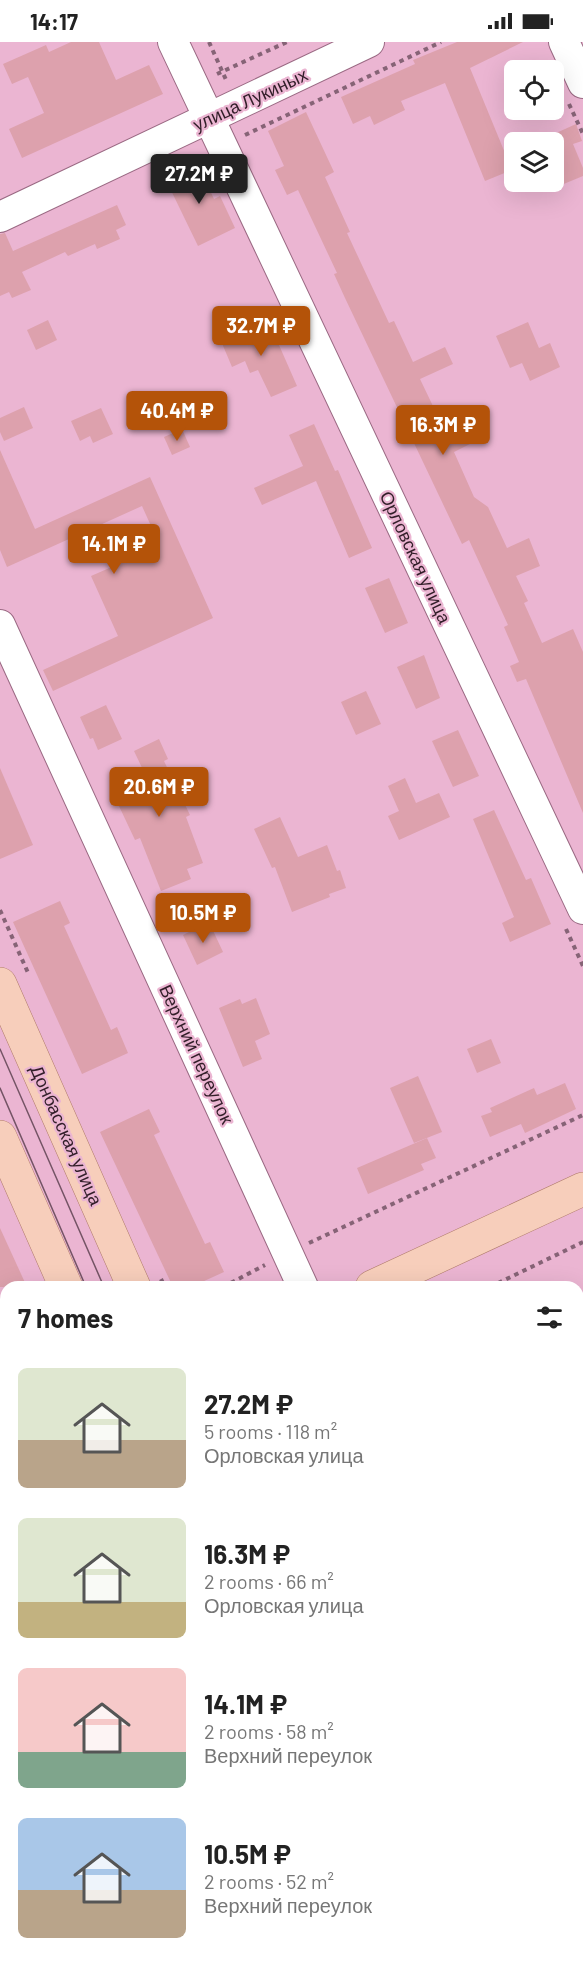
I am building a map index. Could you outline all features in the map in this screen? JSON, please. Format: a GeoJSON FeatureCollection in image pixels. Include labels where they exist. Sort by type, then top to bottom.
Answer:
{"type":"FeatureCollection","features":[{"type":"Feature","properties":{"kind":"main road","name":"Донбасская улица"},"geometry":{"type":"LineString","coordinates":[[0,984],[131,1281]]}},
{"type":"Feature","properties":{"kind":"main road"},"geometry":{"type":"LineString","coordinates":[[0,1137],[63,1281]]}},
{"type":"Feature","properties":{"kind":"main road"},"geometry":{"type":"LineString","coordinates":[[385,1281],[583,1189]]}},
{"type":"Feature","properties":{"kind":"street","name":"Орловская улица"},"geometry":{"type":"LineString","coordinates":[[173,42],[583,909]]}},
{"type":"Feature","properties":{"kind":"street","name":"улица Лукиных"},"geometry":{"type":"LineString","coordinates":[[0,217],[369,42]]}},
{"type":"Feature","properties":{"kind":"street"},"geometry":{"type":"LineString","coordinates":[[564,42],[583,83]]}},
{"type":"Feature","properties":{"kind":"street","name":"Верхний переулок"},"geometry":{"type":"LineString","coordinates":[[0,625],[301,1281]]}},
{"type":"Feature","properties":{"kind":"path"},"geometry":{"type":"LineString","coordinates":[[209,42],[236,106]]}},
{"type":"Feature","properties":{"kind":"path"},"geometry":{"type":"LineString","coordinates":[[235,1281],[289,1253],[583,1115]]}},
{"type":"Feature","properties":{"kind":"path"},"geometry":{"type":"LineString","coordinates":[[502,1281],[583,1242]]}},
{"type":"Feature","properties":{"kind":"building"},"geometry":{"type":"Polygon","coordinates":[[[71,42],[99,42],[116,80],[149,65],[163,94],[22,158],[9,129],[44,113],[28,77],[12,84],[3,64],[46,45],[49,52],[71,42]]]}},
{"type":"Feature","properties":{"kind":"building"},"geometry":{"type":"Polygon","coordinates":[[[457,42],[523,42],[470,68],[504,151],[504,173],[485,181],[445,83],[401,101],[405,110],[374,125],[370,116],[353,124],[341,97],[415,64],[413,60],[457,42]]]}},
{"type":"Feature","properties":{"kind":"building"},"geometry":{"type":"Polygon","coordinates":[[[306,112],[334,172],[325,177],[350,232],[347,233],[389,323],[394,321],[413,362],[445,347],[453,364],[420,379],[443,427],[461,419],[472,443],[454,452],[474,497],[488,507],[507,548],[529,538],[540,566],[516,576],[528,601],[524,603],[542,643],[573,629],[583,652],[583,813],[526,679],[517,682],[510,666],[519,662],[504,627],[508,625],[469,540],[462,544],[345,298],[334,274],[337,273],[298,190],[287,195],[275,170],[284,166],[268,131],[306,112]]]}},
{"type":"Feature","properties":{"kind":"building"},"geometry":{"type":"Polygon","coordinates":[[[576,124],[582,141],[573,144],[583,168],[583,176],[564,184],[564,132],[558,132],[576,124]]]}},
{"type":"Feature","properties":{"kind":"building"},"geometry":{"type":"Polygon","coordinates":[[[197,163],[214,199],[220,196],[235,228],[198,246],[165,178],[197,163]]]}},
{"type":"Feature","properties":{"kind":"building"},"geometry":{"type":"Polygon","coordinates":[[[117,205],[126,225],[116,230],[120,239],[97,249],[95,244],[68,256],[65,252],[22,272],[31,290],[12,298],[9,292],[0,296],[0,234],[5,233],[13,251],[117,205]]]}},
{"type":"Feature","properties":{"kind":"building"},"geometry":{"type":"Polygon","coordinates":[[[48,320],[57,340],[36,350],[27,330],[48,320]]]}},
{"type":"Feature","properties":{"kind":"building"},"geometry":{"type":"Polygon","coordinates":[[[268,320],[297,386],[271,397],[258,370],[250,373],[245,361],[232,367],[221,341],[268,320]]]}},
{"type":"Feature","properties":{"kind":"building"},"geometry":{"type":"Polygon","coordinates":[[[528,322],[539,348],[550,343],[560,367],[530,381],[522,363],[510,368],[496,336],[528,322]]]}},
{"type":"Feature","properties":{"kind":"building"},"geometry":{"type":"Polygon","coordinates":[[[24,407],[33,428],[4,441],[0,432],[0,418],[24,407]]]}},
{"type":"Feature","properties":{"kind":"building"},"geometry":{"type":"Polygon","coordinates":[[[101,408],[113,434],[93,443],[90,436],[80,441],[71,421],[101,408]]]}},
{"type":"Feature","properties":{"kind":"building"},"geometry":{"type":"Polygon","coordinates":[[[314,424],[335,471],[338,470],[372,548],[349,558],[316,481],[262,505],[254,488],[303,466],[289,435],[314,424]]]}},
{"type":"Feature","properties":{"kind":"building"},"geometry":{"type":"Polygon","coordinates":[[[182,429],[190,447],[172,455],[164,437],[182,429]]]}},
{"type":"Feature","properties":{"kind":"building"},"geometry":{"type":"Polygon","coordinates":[[[0,450],[35,529],[150,477],[213,618],[53,691],[43,670],[118,636],[91,576],[160,546],[142,506],[7,567],[0,550],[0,450]]]}},
{"type":"Feature","properties":{"kind":"building"},"geometry":{"type":"Polygon","coordinates":[[[389,578],[408,623],[385,633],[365,588],[389,578]]]}},
{"type":"Feature","properties":{"kind":"building"},"geometry":{"type":"Polygon","coordinates":[[[424,655],[440,698],[416,709],[397,667],[424,655]]]}},
{"type":"Feature","properties":{"kind":"building"},"geometry":{"type":"Polygon","coordinates":[[[366,691],[381,724],[356,735],[341,702],[366,691]]]}},
{"type":"Feature","properties":{"kind":"building"},"geometry":{"type":"Polygon","coordinates":[[[106,705],[122,739],[98,750],[80,717],[106,705]]]}},
{"type":"Feature","properties":{"kind":"building"},"geometry":{"type":"Polygon","coordinates":[[[458,730],[479,776],[453,787],[432,741],[458,730]]]}},
{"type":"Feature","properties":{"kind":"building"},"geometry":{"type":"Polygon","coordinates":[[[159,739],[168,759],[164,761],[190,815],[186,817],[203,863],[187,869],[191,879],[161,891],[140,838],[135,840],[110,787],[144,772],[134,751],[159,739]]]}},
{"type":"Feature","properties":{"kind":"building"},"geometry":{"type":"Polygon","coordinates":[[[0,768],[33,845],[0,859],[0,768]]]}},
{"type":"Feature","properties":{"kind":"building"},"geometry":{"type":"Polygon","coordinates":[[[405,778],[416,803],[439,793],[450,817],[399,840],[388,816],[399,811],[388,786],[405,778]]]}},
{"type":"Feature","properties":{"kind":"building"},"geometry":{"type":"Polygon","coordinates":[[[494,810],[526,880],[531,878],[551,924],[510,942],[502,923],[514,917],[473,819],[494,810]]]}},
{"type":"Feature","properties":{"kind":"building"},"geometry":{"type":"Polygon","coordinates":[[[280,817],[298,857],[327,845],[346,888],[292,912],[275,867],[272,868],[254,829],[280,817]]]}},
{"type":"Feature","properties":{"kind":"building"},"geometry":{"type":"Polygon","coordinates":[[[60,901],[70,923],[64,926],[111,1030],[117,1027],[128,1053],[82,1074],[13,922],[60,901]]]}},
{"type":"Feature","properties":{"kind":"building"},"geometry":{"type":"Polygon","coordinates":[[[209,922],[223,952],[197,965],[183,935],[209,922]]]}},
{"type":"Feature","properties":{"kind":"building"},"geometry":{"type":"Polygon","coordinates":[[[256,998],[270,1034],[255,1041],[262,1059],[243,1067],[219,1008],[240,999],[242,1004],[256,998]]]}},
{"type":"Feature","properties":{"kind":"building"},"geometry":{"type":"Polygon","coordinates":[[[491,1039],[501,1063],[477,1073],[467,1049],[491,1039]]]}},
{"type":"Feature","properties":{"kind":"building"},"geometry":{"type":"Polygon","coordinates":[[[418,1076],[442,1132],[414,1143],[390,1088],[418,1076]]]}},
{"type":"Feature","properties":{"kind":"building"},"geometry":{"type":"Polygon","coordinates":[[[565,1083],[576,1109],[525,1133],[521,1124],[490,1137],[481,1116],[492,1112],[490,1108],[534,1088],[537,1095],[565,1083]]]}},
{"type":"Feature","properties":{"kind":"building"},"geometry":{"type":"Polygon","coordinates":[[[149,1109],[160,1132],[154,1135],[205,1244],[210,1242],[224,1272],[204,1281],[170,1281],[100,1132],[149,1109]]]}},
{"type":"Feature","properties":{"kind":"building"},"geometry":{"type":"Polygon","coordinates":[[[427,1138],[436,1158],[421,1164],[424,1170],[368,1194],[357,1168],[427,1138]]]}},
{"type":"Feature","properties":{"kind":"building"},"geometry":{"type":"Polygon","coordinates":[[[0,1228],[24,1281],[0,1281],[0,1228]]]}},
{"type":"Feature","properties":{"kind":"tram line"},"geometry":{"type":"LineString","coordinates":[[0,1049],[101,1281]]}},
{"type":"Feature","properties":{"kind":"tram line"},"geometry":{"type":"LineString","coordinates":[[0,1088],[83,1281]]}}]}
